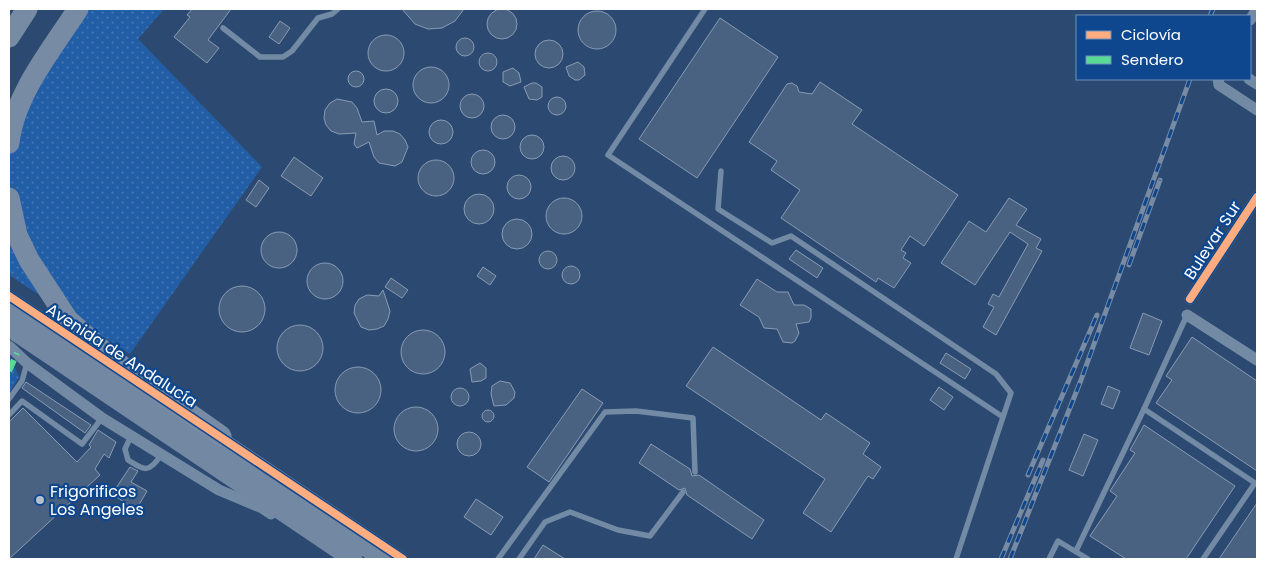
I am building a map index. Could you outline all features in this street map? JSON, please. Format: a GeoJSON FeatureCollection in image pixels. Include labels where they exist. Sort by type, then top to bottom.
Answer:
{"type":"FeatureCollection","features":[{"type":"Feature","properties":{"kind":"highway"},"geometry":{"type":"LineString","coordinates":[[9,37],[27,9]]}},
{"type":"Feature","properties":{"kind":"highway"},"geometry":{"type":"LineString","coordinates":[[9,100],[70,9]]}},
{"type":"Feature","properties":{"kind":"highway"},"geometry":{"type":"LineString","coordinates":[[9,143],[10,134],[21,104],[36,74],[78,9]]}},
{"type":"Feature","properties":{"kind":"highway"},"geometry":{"type":"LineString","coordinates":[[9,198],[17,235],[29,260],[68,320],[115,361],[221,436]]}},
{"type":"Feature","properties":{"kind":"main road","name":"Avenida de Andalucía"},"geometry":{"type":"LineString","coordinates":[[9,308],[384,559]]}},
{"type":"Feature","properties":{"kind":"main road"},"geometry":{"type":"LineString","coordinates":[[9,327],[353,559]]}},
{"type":"Feature","properties":{"kind":"street"},"geometry":{"type":"LineString","coordinates":[[1218,80],[1219,85],[1257,110]]}},
{"type":"Feature","properties":{"kind":"street","name":"Bulevar Sur"},"geometry":{"type":"LineString","coordinates":[[1190,299],[1257,197]]}},
{"type":"Feature","properties":{"kind":"street","name":"Avenida de Andalucía"},"geometry":{"type":"LineString","coordinates":[[9,296],[403,559]]}},
{"type":"Feature","properties":{"kind":"street"},"geometry":{"type":"LineString","coordinates":[[1187,315],[1257,360]]}},
{"type":"Feature","properties":{"kind":"street"},"geometry":{"type":"LineString","coordinates":[[9,346],[27,363],[102,418],[161,455],[219,490],[304,526]]}},
{"type":"Feature","properties":{"kind":"street"},"geometry":{"type":"LineString","coordinates":[[262,508],[339,559]]}},
{"type":"Feature","properties":{"kind":"lane"},"geometry":{"type":"LineString","coordinates":[[224,28],[260,57],[283,57],[292,51],[318,18],[332,14],[338,9]]}},
{"type":"Feature","properties":{"kind":"lane"},"geometry":{"type":"LineString","coordinates":[[705,9],[608,155],[1003,417]]}},
{"type":"Feature","properties":{"kind":"lane"},"geometry":{"type":"LineString","coordinates":[[721,171],[718,209],[772,243],[791,236],[996,374],[1011,393],[956,559]]}},
{"type":"Feature","properties":{"kind":"lane"},"geometry":{"type":"LineString","coordinates":[[1076,551],[1187,315]]}},
{"type":"Feature","properties":{"kind":"lane"},"geometry":{"type":"LineString","coordinates":[[9,399],[22,381],[27,363]]}},
{"type":"Feature","properties":{"kind":"lane"},"geometry":{"type":"LineString","coordinates":[[9,415],[22,401],[82,444],[102,418]]}},
{"type":"Feature","properties":{"kind":"lane"},"geometry":{"type":"LineString","coordinates":[[1144,409],[1255,483],[1203,559]]}},
{"type":"Feature","properties":{"kind":"lane"},"geometry":{"type":"LineString","coordinates":[[498,559],[605,412],[636,411],[693,418],[695,472]]}},
{"type":"Feature","properties":{"kind":"lane"},"geometry":{"type":"LineString","coordinates":[[131,436],[125,450],[128,460],[142,469],[154,466],[161,455]]}},
{"type":"Feature","properties":{"kind":"lane"},"geometry":{"type":"LineString","coordinates":[[519,559],[544,522],[570,512],[618,530],[650,536],[682,492]]}},
{"type":"Feature","properties":{"kind":"lane"},"geometry":{"type":"LineString","coordinates":[[1049,559],[1058,541],[1088,559]]}},
{"type":"Feature","properties":{"kind":"shaded area"},"geometry":{"type":"Polygon","coordinates":[[[88,9],[164,9],[138,39],[262,167],[130,354],[9,275],[9,128],[88,9]]]}},
{"type":"Feature","properties":{"kind":"shaded area"},"geometry":{"type":"Polygon","coordinates":[[[9,354],[19,377],[9,393],[9,354]]]}},
{"type":"Feature","properties":{"kind":"building"},"geometry":{"type":"Polygon","coordinates":[[[192,9],[231,9],[208,40],[219,48],[207,63],[174,37],[190,17],[187,15],[192,9]]]}},
{"type":"Feature","properties":{"kind":"building"},"geometry":{"type":"Polygon","coordinates":[[[402,9],[464,9],[455,21],[442,28],[428,29],[415,24],[402,9]]]}},
{"type":"Feature","properties":{"kind":"building"},"geometry":{"type":"Polygon","coordinates":[[[502,9],[513,13],[517,24],[513,35],[502,39],[491,35],[487,24],[491,13],[502,9]]]}},
{"type":"Feature","properties":{"kind":"building"},"geometry":{"type":"Polygon","coordinates":[[[597,11],[610,17],[616,30],[610,43],[597,49],[584,43],[578,30],[584,17],[597,11]]]}},
{"type":"Feature","properties":{"kind":"building"},"geometry":{"type":"Polygon","coordinates":[[[720,18],[778,57],[697,178],[639,139],[720,18]]]}},
{"type":"Feature","properties":{"kind":"building"},"geometry":{"type":"Polygon","coordinates":[[[280,21],[290,28],[279,44],[269,37],[280,21]]]}},
{"type":"Feature","properties":{"kind":"building"},"geometry":{"type":"Polygon","coordinates":[[[386,35],[398,41],[404,53],[398,65],[386,71],[374,65],[368,53],[374,41],[386,35]]]}},
{"type":"Feature","properties":{"kind":"building"},"geometry":{"type":"Polygon","coordinates":[[[465,38],[471,41],[474,47],[471,53],[465,56],[459,53],[456,47],[459,41],[465,38]]]}},
{"type":"Feature","properties":{"kind":"building"},"geometry":{"type":"Polygon","coordinates":[[[549,40],[559,44],[563,54],[559,64],[549,68],[539,64],[535,54],[539,44],[549,40]]]}},
{"type":"Feature","properties":{"kind":"building"},"geometry":{"type":"Polygon","coordinates":[[[488,53],[494,56],[497,62],[494,68],[488,71],[482,68],[479,62],[482,56],[488,53]]]}},
{"type":"Feature","properties":{"kind":"building"},"geometry":{"type":"Polygon","coordinates":[[[578,62],[584,67],[585,75],[579,80],[575,80],[569,76],[566,67],[578,62]]]}},
{"type":"Feature","properties":{"kind":"building"},"geometry":{"type":"Polygon","coordinates":[[[431,67],[443,73],[449,85],[443,97],[431,103],[419,97],[413,85],[419,73],[431,67]]]}},
{"type":"Feature","properties":{"kind":"building"},"geometry":{"type":"Polygon","coordinates":[[[513,68],[519,73],[521,82],[510,86],[503,82],[503,72],[513,68]]]}},
{"type":"Feature","properties":{"kind":"building"},"geometry":{"type":"Polygon","coordinates":[[[353,71],[359,71],[364,76],[362,85],[353,87],[348,82],[348,76],[353,71]]]}},
{"type":"Feature","properties":{"kind":"building"},"geometry":{"type":"Polygon","coordinates":[[[820,82],[862,110],[852,124],[958,195],[924,246],[910,236],[901,250],[906,253],[903,258],[911,263],[894,288],[878,278],[876,282],[781,218],[800,190],[771,170],[777,161],[749,142],[787,84],[792,83],[797,86],[799,92],[812,94],[820,82]]]}},
{"type":"Feature","properties":{"kind":"building"},"geometry":{"type":"Polygon","coordinates":[[[532,83],[542,87],[542,97],[537,100],[529,99],[524,87],[532,83]]]}},
{"type":"Feature","properties":{"kind":"building"},"geometry":{"type":"Polygon","coordinates":[[[386,89],[391,90],[397,96],[397,106],[391,112],[386,113],[381,112],[375,106],[374,101],[375,96],[381,90],[386,89]]]}},
{"type":"Feature","properties":{"kind":"building"},"geometry":{"type":"Polygon","coordinates":[[[472,94],[477,95],[483,101],[483,111],[477,117],[472,118],[467,117],[461,111],[460,106],[461,101],[467,95],[472,94]]]}},
{"type":"Feature","properties":{"kind":"building"},"geometry":{"type":"Polygon","coordinates":[[[557,97],[563,100],[566,106],[563,112],[557,115],[551,112],[548,106],[551,100],[557,97]]]}},
{"type":"Feature","properties":{"kind":"building"},"geometry":{"type":"Polygon","coordinates":[[[337,99],[352,102],[357,108],[362,122],[374,121],[377,135],[384,131],[393,131],[400,134],[408,147],[402,162],[395,166],[379,163],[374,157],[369,142],[357,148],[354,144],[356,133],[339,134],[331,131],[326,125],[324,118],[325,110],[330,103],[337,99]]]}},
{"type":"Feature","properties":{"kind":"building"},"geometry":{"type":"Polygon","coordinates":[[[503,115],[508,116],[514,122],[514,132],[508,138],[503,139],[498,138],[492,132],[491,127],[492,122],[498,116],[503,115]]]}},
{"type":"Feature","properties":{"kind":"building"},"geometry":{"type":"Polygon","coordinates":[[[441,120],[450,123],[453,132],[450,141],[441,144],[432,141],[429,132],[432,123],[441,120]]]}},
{"type":"Feature","properties":{"kind":"building"},"geometry":{"type":"Polygon","coordinates":[[[532,135],[537,136],[543,142],[543,152],[537,158],[532,159],[527,158],[521,152],[520,147],[521,142],[527,136],[532,135]]]}},
{"type":"Feature","properties":{"kind":"building"},"geometry":{"type":"Polygon","coordinates":[[[483,150],[491,154],[495,162],[491,170],[483,174],[475,170],[471,162],[475,154],[483,150]]]}},
{"type":"Feature","properties":{"kind":"building"},"geometry":{"type":"Polygon","coordinates":[[[563,156],[571,160],[575,168],[571,176],[563,180],[555,176],[551,168],[555,160],[563,156]]]}},
{"type":"Feature","properties":{"kind":"building"},"geometry":{"type":"Polygon","coordinates":[[[294,157],[323,178],[311,196],[281,176],[294,157]]]}},
{"type":"Feature","properties":{"kind":"building"},"geometry":{"type":"Polygon","coordinates":[[[436,160],[448,166],[454,178],[448,190],[436,196],[424,190],[418,178],[424,166],[436,160]]]}},
{"type":"Feature","properties":{"kind":"building"},"geometry":{"type":"Polygon","coordinates":[[[519,175],[528,178],[531,187],[528,196],[519,199],[510,196],[507,187],[510,178],[519,175]]]}},
{"type":"Feature","properties":{"kind":"building"},"geometry":{"type":"Polygon","coordinates":[[[259,180],[269,188],[256,207],[246,200],[259,180]]]}},
{"type":"Feature","properties":{"kind":"building"},"geometry":{"type":"Polygon","coordinates":[[[479,194],[490,198],[494,209],[490,220],[479,224],[468,220],[464,209],[468,198],[479,194]]]}},
{"type":"Feature","properties":{"kind":"building"},"geometry":{"type":"Polygon","coordinates":[[[564,198],[571,199],[577,203],[581,209],[581,223],[577,229],[571,233],[564,234],[557,233],[551,229],[547,223],[546,216],[547,209],[551,203],[557,199],[564,198]]]}},
{"type":"Feature","properties":{"kind":"building"},"geometry":{"type":"Polygon","coordinates":[[[1009,198],[1027,209],[1016,225],[1041,239],[1036,248],[1042,251],[996,335],[983,327],[994,307],[988,304],[993,294],[999,297],[1028,244],[1010,232],[975,285],[941,263],[969,221],[986,232],[1009,198]]]}},
{"type":"Feature","properties":{"kind":"building"},"geometry":{"type":"Polygon","coordinates":[[[517,219],[528,223],[532,234],[528,245],[517,249],[506,245],[502,234],[506,223],[517,219]]]}},
{"type":"Feature","properties":{"kind":"building"},"geometry":{"type":"Polygon","coordinates":[[[279,232],[286,233],[292,237],[296,243],[296,257],[292,263],[286,267],[279,268],[272,267],[266,263],[262,257],[261,250],[262,243],[266,237],[272,233],[279,232]]]}},
{"type":"Feature","properties":{"kind":"building"},"geometry":{"type":"Polygon","coordinates":[[[796,250],[823,268],[817,278],[789,259],[796,250]]]}},
{"type":"Feature","properties":{"kind":"building"},"geometry":{"type":"Polygon","coordinates":[[[548,251],[556,256],[557,260],[552,268],[548,269],[540,264],[539,260],[544,252],[548,251]]]}},
{"type":"Feature","properties":{"kind":"building"},"geometry":{"type":"Polygon","coordinates":[[[325,263],[338,268],[343,281],[338,294],[325,299],[312,294],[307,281],[312,268],[325,263]]]}},
{"type":"Feature","properties":{"kind":"building"},"geometry":{"type":"Polygon","coordinates":[[[571,266],[579,271],[580,275],[575,283],[571,284],[563,279],[562,275],[567,267],[571,266]]]}},
{"type":"Feature","properties":{"kind":"building"},"geometry":{"type":"Polygon","coordinates":[[[483,267],[496,276],[490,285],[477,276],[483,267]]]}},
{"type":"Feature","properties":{"kind":"building"},"geometry":{"type":"Polygon","coordinates":[[[391,278],[408,290],[402,298],[385,287],[391,278]]]}},
{"type":"Feature","properties":{"kind":"building"},"geometry":{"type":"Polygon","coordinates":[[[757,279],[777,292],[788,292],[794,305],[804,305],[811,309],[809,322],[796,324],[799,333],[792,343],[783,342],[777,329],[764,328],[759,317],[740,305],[757,279]]]}},
{"type":"Feature","properties":{"kind":"building"},"geometry":{"type":"Polygon","coordinates":[[[242,286],[255,290],[261,296],[265,309],[261,322],[255,328],[242,332],[229,328],[223,322],[219,309],[223,296],[229,290],[242,286]]]}},
{"type":"Feature","properties":{"kind":"building"},"geometry":{"type":"Polygon","coordinates":[[[383,290],[390,311],[384,326],[369,330],[361,327],[354,313],[355,305],[359,299],[367,295],[379,296],[383,290]]]}},
{"type":"Feature","properties":{"kind":"building"},"geometry":{"type":"Polygon","coordinates":[[[1143,313],[1162,321],[1149,355],[1130,348],[1143,313]]]}},
{"type":"Feature","properties":{"kind":"building"},"geometry":{"type":"Polygon","coordinates":[[[300,325],[313,329],[319,335],[323,348],[319,361],[313,367],[300,371],[287,367],[281,361],[277,348],[281,335],[287,329],[300,325]]]}},
{"type":"Feature","properties":{"kind":"building"},"geometry":{"type":"Polygon","coordinates":[[[427,330],[439,336],[444,343],[444,361],[439,368],[432,373],[419,374],[411,371],[404,364],[401,348],[404,340],[411,333],[427,330]]]}},
{"type":"Feature","properties":{"kind":"building"},"geometry":{"type":"Polygon","coordinates":[[[1192,337],[1257,381],[1257,471],[1156,403],[1172,380],[1166,376],[1192,337]]]}},
{"type":"Feature","properties":{"kind":"building"},"geometry":{"type":"Polygon","coordinates":[[[713,347],[821,420],[826,413],[870,443],[863,454],[881,467],[873,479],[868,476],[831,532],[803,513],[825,479],[686,386],[713,347]]]}},
{"type":"Feature","properties":{"kind":"building"},"geometry":{"type":"Polygon","coordinates":[[[946,353],[971,369],[965,379],[940,363],[946,353]]]}},
{"type":"Feature","properties":{"kind":"building"},"geometry":{"type":"Polygon","coordinates":[[[480,363],[486,368],[486,378],[481,381],[472,382],[470,369],[480,363]]]}},
{"type":"Feature","properties":{"kind":"building"},"geometry":{"type":"Polygon","coordinates":[[[353,367],[363,367],[377,377],[381,390],[377,403],[371,409],[363,413],[353,413],[339,403],[335,395],[335,385],[345,371],[353,367]]]}},
{"type":"Feature","properties":{"kind":"building"},"geometry":{"type":"Polygon","coordinates":[[[500,381],[510,383],[515,392],[514,398],[506,405],[494,406],[491,394],[492,386],[500,381]]]}},
{"type":"Feature","properties":{"kind":"building"},"geometry":{"type":"Polygon","coordinates":[[[26,382],[91,425],[85,433],[22,388],[26,382]]]}},
{"type":"Feature","properties":{"kind":"building"},"geometry":{"type":"Polygon","coordinates":[[[1108,386],[1120,391],[1113,409],[1101,404],[1108,386]]]}},
{"type":"Feature","properties":{"kind":"building"},"geometry":{"type":"Polygon","coordinates":[[[939,387],[953,397],[944,410],[930,400],[939,387]]]}},
{"type":"Feature","properties":{"kind":"building"},"geometry":{"type":"Polygon","coordinates":[[[460,388],[466,391],[469,397],[466,403],[460,406],[454,403],[451,397],[454,391],[460,388]]]}},
{"type":"Feature","properties":{"kind":"building"},"geometry":{"type":"Polygon","coordinates":[[[582,389],[603,403],[549,482],[527,467],[582,389]]]}},
{"type":"Feature","properties":{"kind":"building"},"geometry":{"type":"Polygon","coordinates":[[[420,407],[432,413],[437,420],[437,438],[432,445],[425,450],[412,451],[404,448],[397,441],[394,425],[397,417],[404,410],[420,407]]]}},
{"type":"Feature","properties":{"kind":"building","name":"Frigorificos Los Angeles"},"geometry":{"type":"Polygon","coordinates":[[[23,408],[77,462],[91,447],[89,445],[98,430],[116,442],[109,458],[104,454],[95,469],[100,475],[9,559],[9,422],[23,408]]]}},
{"type":"Feature","properties":{"kind":"building"},"geometry":{"type":"Polygon","coordinates":[[[486,410],[490,410],[494,416],[490,422],[486,422],[482,418],[482,414],[486,410]]]}},
{"type":"Feature","properties":{"kind":"building"},"geometry":{"type":"Polygon","coordinates":[[[1144,425],[1235,486],[1186,559],[1126,559],[1090,536],[1117,496],[1110,491],[1135,453],[1130,450],[1144,425]]]}},
{"type":"Feature","properties":{"kind":"building"},"geometry":{"type":"Polygon","coordinates":[[[469,432],[474,433],[480,439],[480,449],[474,455],[469,456],[464,455],[458,449],[457,444],[458,439],[464,433],[469,432]]]}},
{"type":"Feature","properties":{"kind":"building"},"geometry":{"type":"Polygon","coordinates":[[[1084,434],[1098,440],[1083,476],[1069,470],[1084,434]]]}},
{"type":"Feature","properties":{"kind":"building"},"geometry":{"type":"Polygon","coordinates":[[[651,444],[690,469],[692,476],[699,475],[764,520],[752,539],[687,495],[685,488],[679,490],[639,463],[651,444]]]}},
{"type":"Feature","properties":{"kind":"building"},"geometry":{"type":"Polygon","coordinates":[[[130,467],[138,471],[131,482],[147,491],[136,510],[112,494],[130,467]]]}},
{"type":"Feature","properties":{"kind":"building"},"geometry":{"type":"Polygon","coordinates":[[[476,499],[503,517],[491,535],[464,517],[476,499]]]}},
{"type":"Feature","properties":{"kind":"building"},"geometry":{"type":"Polygon","coordinates":[[[1257,503],[1257,559],[1219,559],[1257,503]]]}},
{"type":"Feature","properties":{"kind":"building"},"geometry":{"type":"Polygon","coordinates":[[[543,545],[565,559],[534,559],[543,545]]]}},
{"type":"Feature","properties":{"kind":"railway"},"geometry":{"type":"LineString","coordinates":[[1210,15],[1213,9]]}},
{"type":"Feature","properties":{"kind":"railway"},"geometry":{"type":"LineString","coordinates":[[1010,559],[1081,380],[1190,80]]}},
{"type":"Feature","properties":{"kind":"railway"},"geometry":{"type":"LineString","coordinates":[[1129,265],[1160,180]]}},
{"type":"Feature","properties":{"kind":"railway"},"geometry":{"type":"LineString","coordinates":[[1028,475],[1097,315]]}},
{"type":"Feature","properties":{"kind":"railway"},"geometry":{"type":"LineString","coordinates":[[1001,559],[1043,460]]}},
{"type":"Feature","properties":{"kind":"marked path"},"geometry":{"type":"LineString","coordinates":[[9,371],[17,353]]}},
{"type":"Feature","properties":{"kind":"cycle path"},"geometry":{"type":"LineString","coordinates":[[1190,299],[1257,197]]}},
{"type":"Feature","properties":{"kind":"cycle path"},"geometry":{"type":"LineString","coordinates":[[9,296],[403,559]]}},
{"type":"Feature","properties":{"kind":"place","name":"Frigorificos Los Angeles"},"geometry":{"type":"Point","coordinates":[40,500]}}]}
